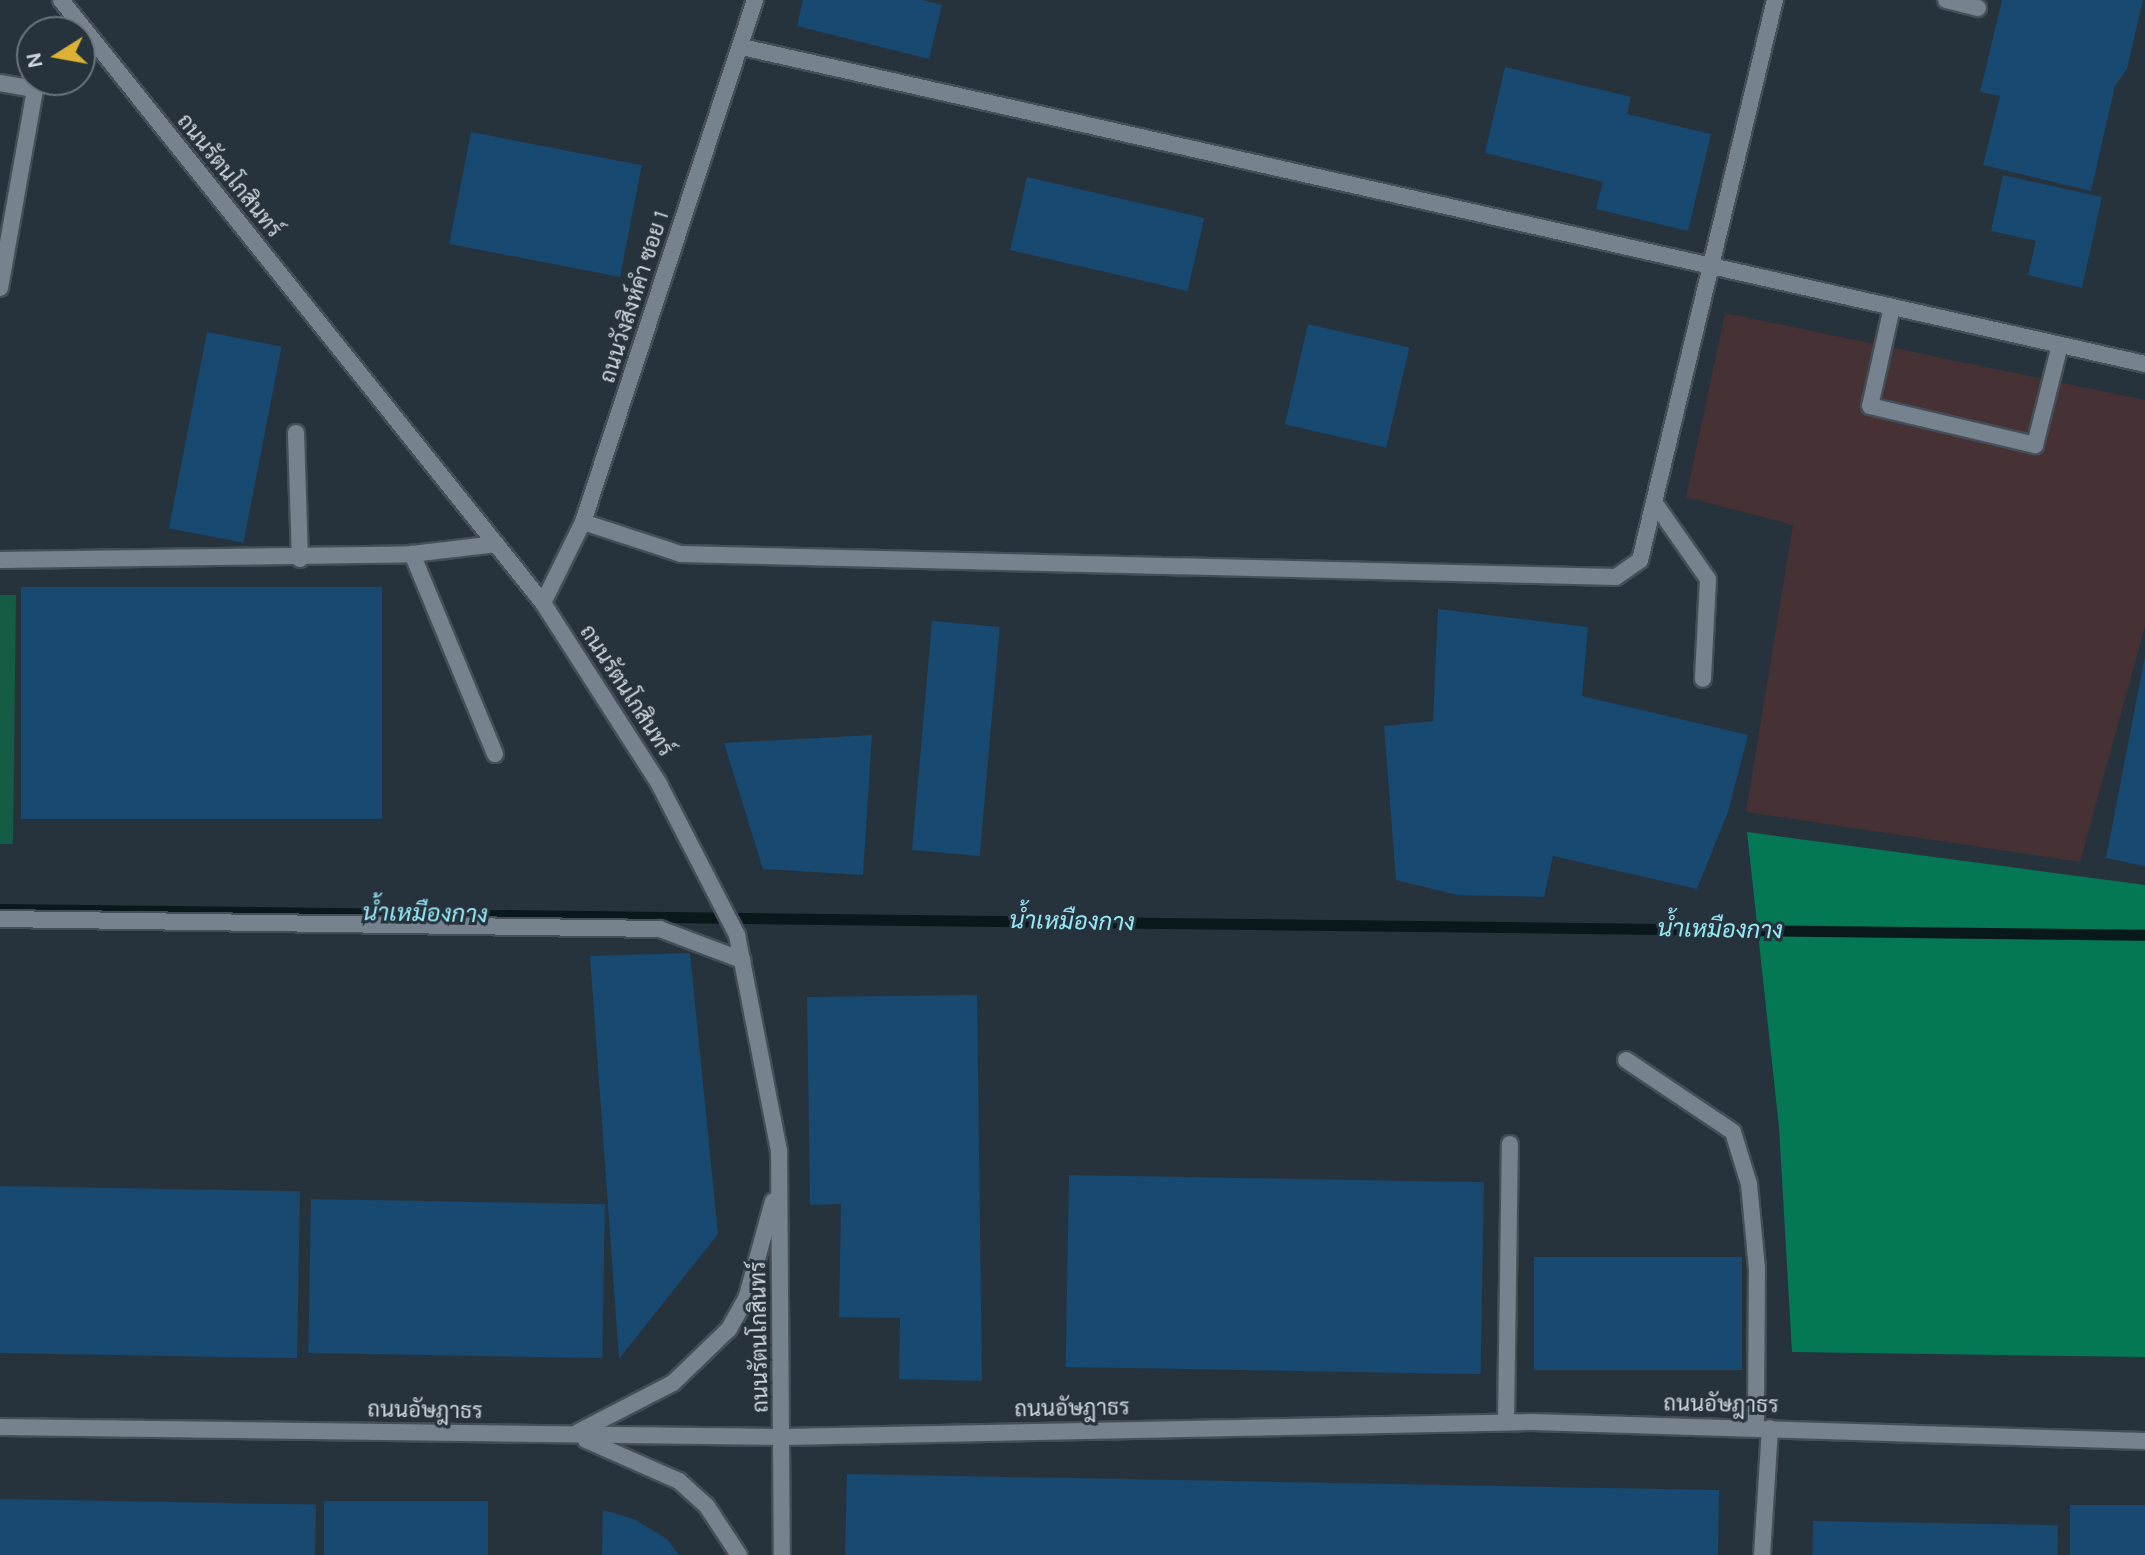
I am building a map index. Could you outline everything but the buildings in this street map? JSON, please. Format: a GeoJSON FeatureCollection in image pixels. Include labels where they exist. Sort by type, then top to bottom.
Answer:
{"type":"FeatureCollection","features":[{"type":"Feature","properties":{"kind":"street","name":"ถนนวังสิงห์คำ ซอย 1"},"geometry":{"type":"LineString","coordinates":[[543,603],[583,522],[755,0]]}},
{"type":"Feature","properties":{"kind":"street"},"geometry":{"type":"LineString","coordinates":[[583,522],[681,554],[1616,577],[1640,560],[1775,0]]}},
{"type":"Feature","properties":{"kind":"street"},"geometry":{"type":"LineString","coordinates":[[1946,0],[1978,8]]}},
{"type":"Feature","properties":{"kind":"street"},"geometry":{"type":"LineString","coordinates":[[742,47],[2145,364]]}},
{"type":"Feature","properties":{"kind":"street","name":"ถนนรัตนโกสินทร์"},"geometry":{"type":"LineString","coordinates":[[96,56],[543,603],[666,797],[737,935],[780,1172],[782,1555]]}},
{"type":"Feature","properties":{"kind":"street"},"geometry":{"type":"LineString","coordinates":[[0,288],[38,96]]}},
{"type":"Feature","properties":{"kind":"street"},"geometry":{"type":"LineString","coordinates":[[1892,307],[1870,406],[2035,445],[2060,345]]}},
{"type":"Feature","properties":{"kind":"street"},"geometry":{"type":"LineString","coordinates":[[296,433],[300,559]]}},
{"type":"Feature","properties":{"kind":"street"},"geometry":{"type":"LineString","coordinates":[[1654,502],[1708,579],[1703,679]]}},
{"type":"Feature","properties":{"kind":"street"},"geometry":{"type":"LineString","coordinates":[[0,560],[300,559],[412,554],[496,544]]}},
{"type":"Feature","properties":{"kind":"street"},"geometry":{"type":"LineString","coordinates":[[412,554],[495,754]]}},
{"type":"Feature","properties":{"kind":"street"},"geometry":{"type":"LineString","coordinates":[[0,919],[660,929],[742,960]]}},
{"type":"Feature","properties":{"kind":"street"},"geometry":{"type":"LineString","coordinates":[[1626,1060],[1733,1132],[1749,1184],[1757,1268],[1763,1428],[1762,1555]]}},
{"type":"Feature","properties":{"kind":"street"},"geometry":{"type":"LineString","coordinates":[[1506,1422],[1510,1144]]}},
{"type":"Feature","properties":{"kind":"street"},"geometry":{"type":"LineString","coordinates":[[571,1435],[673,1383],[729,1329],[747,1296],[780,1172]]}},
{"type":"Feature","properties":{"kind":"street","name":"ถนนอัษฎาธร"},"geometry":{"type":"LineString","coordinates":[[0,1427],[783,1437],[1506,1422],[2145,1441]]}},
{"type":"Feature","properties":{"kind":"street"},"geometry":{"type":"LineString","coordinates":[[571,1435],[679,1481],[706,1505],[739,1555]]}},
{"type":"Feature","properties":{"kind":"shaded area"},"geometry":{"type":"Polygon","coordinates":[[[1725,313],[2145,400],[2145,626],[2080,862],[1746,812],[1793,525],[1686,497],[1725,313]]]}},
{"type":"Feature","properties":{"kind":"green space"},"geometry":{"type":"Polygon","coordinates":[[[0,595],[16,595],[13,844],[0,844],[0,595]]]}},
{"type":"Feature","properties":{"kind":"green space"},"geometry":{"type":"Polygon","coordinates":[[[1747,832],[2145,885],[2145,1357],[1792,1352],[1779,1127],[1747,832]]]}},
{"type":"Feature","properties":{"kind":"waterway","name":"น้ำเหมืองกาง"},"geometry":{"type":"LineString","coordinates":[[0,909],[2145,935]]}}]}
